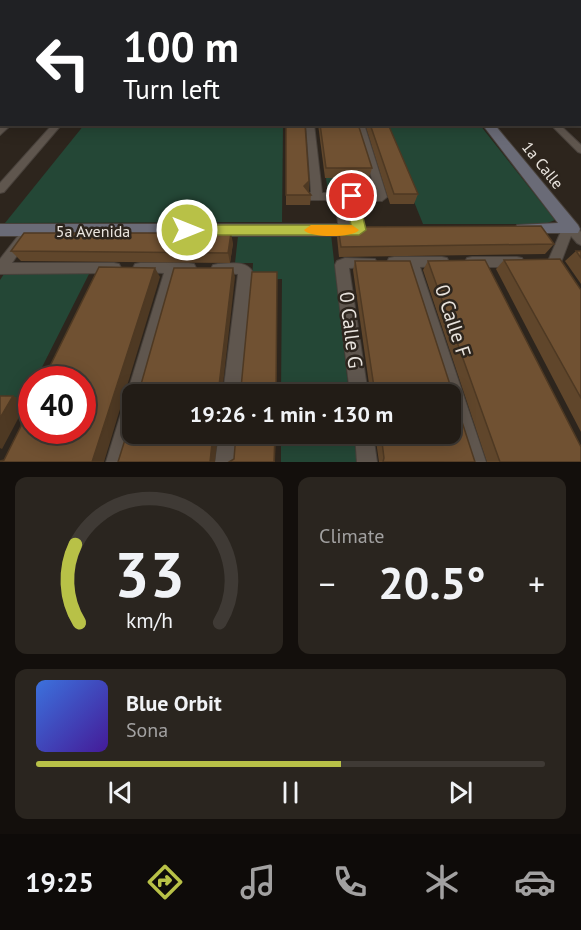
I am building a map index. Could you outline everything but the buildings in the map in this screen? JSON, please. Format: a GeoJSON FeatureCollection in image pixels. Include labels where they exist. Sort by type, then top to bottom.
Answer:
{"type":"FeatureCollection","features":[{"type":"Feature","properties":{"kind":"street"},"geometry":{"type":"LineString","coordinates":[[0,190],[56,126]]}},
{"type":"Feature","properties":{"kind":"street"},"geometry":{"type":"LineString","coordinates":[[310,126],[314,196],[382,196],[361,126]]}},
{"type":"Feature","properties":{"kind":"street","name":"1a Calle"},"geometry":{"type":"LineString","coordinates":[[489,126],[575,232]]}},
{"type":"Feature","properties":{"kind":"street"},"geometry":{"type":"LineString","coordinates":[[556,126],[581,150]]}},
{"type":"Feature","properties":{"kind":"street"},"geometry":{"type":"LineString","coordinates":[[346,196],[358,230]]}},
{"type":"Feature","properties":{"kind":"street"},"geometry":{"type":"LineString","coordinates":[[510,229],[575,232]]}},
{"type":"Feature","properties":{"kind":"street","name":"5a Avenida"},"geometry":{"type":"LineString","coordinates":[[0,230],[358,230]]}},
{"type":"Feature","properties":{"kind":"street"},"geometry":{"type":"LineString","coordinates":[[1,269],[28,231]]}},
{"type":"Feature","properties":{"kind":"street"},"geometry":{"type":"LineString","coordinates":[[412,262],[547,264],[575,232]]}},
{"type":"Feature","properties":{"kind":"street","name":"0 Calle G"},"geometry":{"type":"LineString","coordinates":[[358,384],[342,265],[345,263],[412,262]]}},
{"type":"Feature","properties":{"kind":"street","name":"0 Calle F"},"geometry":{"type":"LineString","coordinates":[[412,262],[476,462]]}},
{"type":"Feature","properties":{"kind":"street"},"geometry":{"type":"LineString","coordinates":[[483,262],[493,283]]}},
{"type":"Feature","properties":{"kind":"street"},"geometry":{"type":"LineString","coordinates":[[91,288],[101,268]]}},
{"type":"Feature","properties":{"kind":"street"},"geometry":{"type":"LineString","coordinates":[[138,384],[172,268]]}},
{"type":"Feature","properties":{"kind":"street"},"geometry":{"type":"LineString","coordinates":[[1,269],[245,270],[233,384]]}},
{"type":"Feature","properties":{"kind":"street"},"geometry":{"type":"LineString","coordinates":[[116,462],[122,441]]}},
{"type":"Feature","properties":{"kind":"street"},"geometry":{"type":"LineString","coordinates":[[225,462],[227,444]]}},
{"type":"Feature","properties":{"kind":"street"},"geometry":{"type":"LineString","coordinates":[[365,444],[367,462]]}},
{"type":"Feature","properties":{"kind":"green space"},"geometry":{"type":"Polygon","coordinates":[[[83,126],[283,126],[282,222],[5,223],[83,126]]]}},
{"type":"Feature","properties":{"kind":"green space"},"geometry":{"type":"Polygon","coordinates":[[[383,126],[481,126],[555,220],[545,224],[423,224],[383,126]]]}},
{"type":"Feature","properties":{"kind":"green space"},"geometry":{"type":"Polygon","coordinates":[[[326,178],[369,178],[374,193],[328,193],[326,178]]]}},
{"type":"Feature","properties":{"kind":"green space"},"geometry":{"type":"Polygon","coordinates":[[[331,234],[348,384],[281,384],[282,279],[252,280],[253,263],[235,263],[238,236],[331,234]]]}},
{"type":"Feature","properties":{"kind":"green space"},"geometry":{"type":"Polygon","coordinates":[[[4,274],[89,274],[43,366],[18,366],[18,399],[0,399],[0,280],[4,274]]]}},
{"type":"Feature","properties":{"kind":"green space"},"geometry":{"type":"Polygon","coordinates":[[[281,444],[355,444],[357,462],[281,462],[281,444]]]}},
{"type":"Feature","properties":{"kind":"slow traffic"},"geometry":{"type":"LineString","coordinates":[[311,230],[352,230]]}},
{"type":"Feature","properties":{"kind":"route"},"geometry":{"type":"LineString","coordinates":[[187,230],[359,230],[352,196]]}}]}
